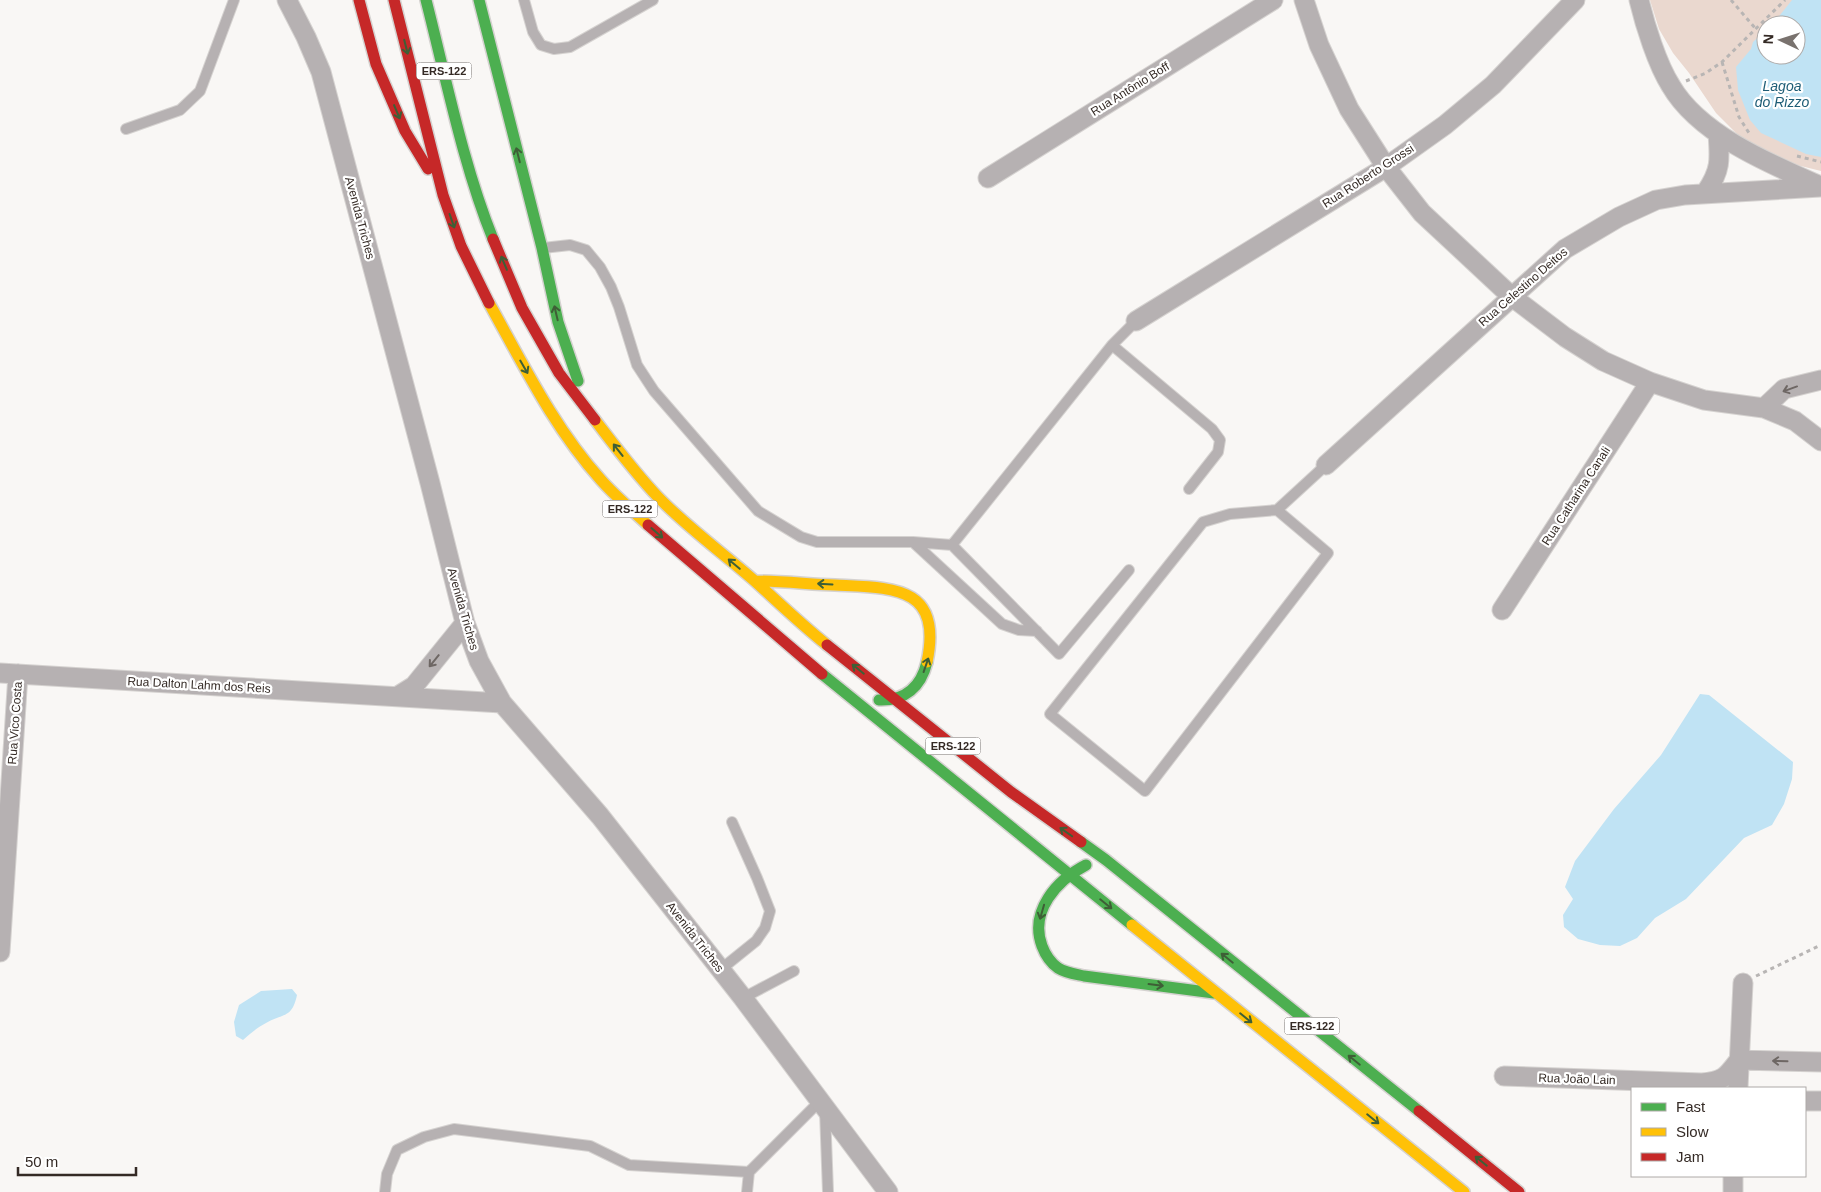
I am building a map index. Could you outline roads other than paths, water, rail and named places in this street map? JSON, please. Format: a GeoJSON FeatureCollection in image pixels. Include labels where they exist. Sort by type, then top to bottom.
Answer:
{"type":"FeatureCollection","features":[{"type":"Feature","properties":{"kind":"highway"},"geometry":{"type":"LineString","coordinates":[[358,0],[376,64],[405,131],[443,195]]}},
{"type":"Feature","properties":{"kind":"highway","name":"ERS-122"},"geometry":{"type":"LineString","coordinates":[[394,0],[443,195],[461,246],[511,344],[541,397],[573,444],[602,480],[634,513],[678,552],[840,690],[1069,873],[1214,993],[1464,1192]]}},
{"type":"Feature","properties":{"kind":"highway","name":"ERS-122"},"geometry":{"type":"LineString","coordinates":[[426,0],[462,142],[486,219],[522,308],[559,374],[620,453],[657,496],[804,626],[1010,792],[1106,860],[1518,1192]]}},
{"type":"Feature","properties":{"kind":"highway"},"geometry":{"type":"LineString","coordinates":[[479,0],[542,248],[558,322],[587,409]]}},
{"type":"Feature","properties":{"kind":"highway"},"geometry":{"type":"LineString","coordinates":[[755,581],[887,588],[910,596],[923,610],[930,631],[929,663],[916,688],[896,700],[873,699],[840,690]]}},
{"type":"Feature","properties":{"kind":"highway"},"geometry":{"type":"LineString","coordinates":[[1106,860],[1084,866],[1069,873],[1056,886],[1045,903],[1039,922],[1039,937],[1044,952],[1055,966],[1070,973],[1084,976],[1214,993]]}},
{"type":"Feature","properties":{"kind":"street","name":"Avenida Triches"},"geometry":{"type":"LineString","coordinates":[[287,0],[306,36],[321,72],[430,483],[465,623],[479,661],[502,703],[600,816],[742,998],[888,1192]]}},
{"type":"Feature","properties":{"kind":"street","name":"Rua Antônio Boff"},"geometry":{"type":"LineString","coordinates":[[988,178],[1272,0]]}},
{"type":"Feature","properties":{"kind":"street"},"geometry":{"type":"LineString","coordinates":[[1304,0],[1319,46],[1345,101],[1386,167],[1422,213],[1511,296],[1565,337],[1603,361],[1650,382],[1704,400],[1764,408],[1795,422],[1821,441]]}},
{"type":"Feature","properties":{"kind":"street","name":"Rua Roberto Grossi"},"geometry":{"type":"LineString","coordinates":[[1136,321],[1386,167],[1445,125],[1493,85],[1575,0]]}},
{"type":"Feature","properties":{"kind":"street"},"geometry":{"type":"LineString","coordinates":[[1637,1],[1658,59],[1671,87],[1693,113],[1718,134],[1768,162],[1821,187]]}},
{"type":"Feature","properties":{"kind":"street"},"geometry":{"type":"LineString","coordinates":[[1706,192],[1715,179],[1720,161],[1718,134]]}},
{"type":"Feature","properties":{"kind":"street","name":"Rua Celestino Deitos"},"geometry":{"type":"LineString","coordinates":[[1326,465],[1565,249],[1619,217],[1656,200],[1706,192],[1821,187]]}},
{"type":"Feature","properties":{"kind":"street"},"geometry":{"type":"LineString","coordinates":[[1764,408],[1784,389],[1821,380]]}},
{"type":"Feature","properties":{"kind":"street","name":"Rua Catharina Canali"},"geometry":{"type":"LineString","coordinates":[[1502,610],[1650,382]]}},
{"type":"Feature","properties":{"kind":"street"},"geometry":{"type":"LineString","coordinates":[[398,696],[414,686],[465,623]]}},
{"type":"Feature","properties":{"kind":"street","name":"Rua Dalton Lahm dos Reis"},"geometry":{"type":"LineString","coordinates":[[9,673],[502,703]]}},
{"type":"Feature","properties":{"kind":"street","name":"Rua Vico Costa"},"geometry":{"type":"LineString","coordinates":[[0,952],[9,673]]}},
{"type":"Feature","properties":{"kind":"street"},"geometry":{"type":"LineString","coordinates":[[1738,1087],[1743,983]]}},
{"type":"Feature","properties":{"kind":"street"},"geometry":{"type":"LineString","coordinates":[[1739,1060],[1821,1062]]}},
{"type":"Feature","properties":{"kind":"street","name":"Rua João Lain"},"geometry":{"type":"LineString","coordinates":[[1504,1076],[1702,1083],[1718,1081],[1729,1074],[1739,1060]]}},
{"type":"Feature","properties":{"kind":"street"},"geometry":{"type":"LineString","coordinates":[[1806,1100],[1821,1101]]}},
{"type":"Feature","properties":{"kind":"street"},"geometry":{"type":"LineString","coordinates":[[1733,1192],[1734,1177]]}},
{"type":"Feature","properties":{"kind":"lane"},"geometry":{"type":"LineString","coordinates":[[126,129],[180,110],[200,92],[234,0]]}},
{"type":"Feature","properties":{"kind":"lane"},"geometry":{"type":"LineString","coordinates":[[524,0],[533,32],[541,45],[554,50],[570,47],[653,0]]}},
{"type":"Feature","properties":{"kind":"lane"},"geometry":{"type":"LineString","coordinates":[[542,248],[570,245],[586,250],[600,267],[611,287],[637,365],[654,391],[758,511],[801,538],[817,542],[914,542],[952,545],[1059,654],[1129,570]]}},
{"type":"Feature","properties":{"kind":"lane"},"geometry":{"type":"LineString","coordinates":[[952,545],[1112,345],[1136,321]]}},
{"type":"Feature","properties":{"kind":"lane"},"geometry":{"type":"LineString","coordinates":[[1112,345],[1212,429],[1220,440],[1218,452],[1189,489]]}},
{"type":"Feature","properties":{"kind":"lane"},"geometry":{"type":"LineString","coordinates":[[1277,510],[1328,553],[1145,790],[1050,714],[1203,522],[1230,514],[1277,510],[1326,465]]}},
{"type":"Feature","properties":{"kind":"lane"},"geometry":{"type":"LineString","coordinates":[[914,542],[1002,624],[1019,630],[1036,631]]}},
{"type":"Feature","properties":{"kind":"lane"},"geometry":{"type":"LineString","coordinates":[[720,970],[756,941],[765,928],[770,911],[732,822]]}},
{"type":"Feature","properties":{"kind":"lane"},"geometry":{"type":"LineString","coordinates":[[742,998],[794,971]]}},
{"type":"Feature","properties":{"kind":"lane"},"geometry":{"type":"LineString","coordinates":[[747,1192],[748,1172],[822,1104]]}},
{"type":"Feature","properties":{"kind":"lane"},"geometry":{"type":"LineString","coordinates":[[822,1104],[828,1192]]}},
{"type":"Feature","properties":{"kind":"lane"},"geometry":{"type":"LineString","coordinates":[[385,1192],[387,1174],[397,1150],[424,1137],[454,1129],[590,1146],[628,1166],[748,1172]]}},
{"type":"Feature","properties":{"kind":"water","name":"Lagoa do Rizzo"},"geometry":{"type":"Polygon","coordinates":[[[1792,0],[1821,0],[1821,157],[1806,154],[1761,133],[1750,120],[1738,90],[1736,67],[1751,49],[1756,39],[1756,65],[1806,65],[1806,15],[1780,15],[1792,0]]]}},
{"type":"Feature","properties":{"kind":"water"},"geometry":{"type":"Polygon","coordinates":[[[1700,694],[1709,695],[1793,762],[1792,779],[1784,804],[1772,825],[1744,838],[1686,899],[1655,918],[1637,938],[1620,946],[1600,945],[1578,939],[1564,927],[1563,915],[1573,899],[1565,887],[1575,861],[1614,809],[1661,755],[1700,694]]]}},
{"type":"Feature","properties":{"kind":"water"},"geometry":{"type":"Polygon","coordinates":[[[292,989],[297,995],[295,1003],[289,1012],[263,1025],[243,1040],[236,1036],[234,1022],[239,1005],[261,991],[292,989]]]}}]}
